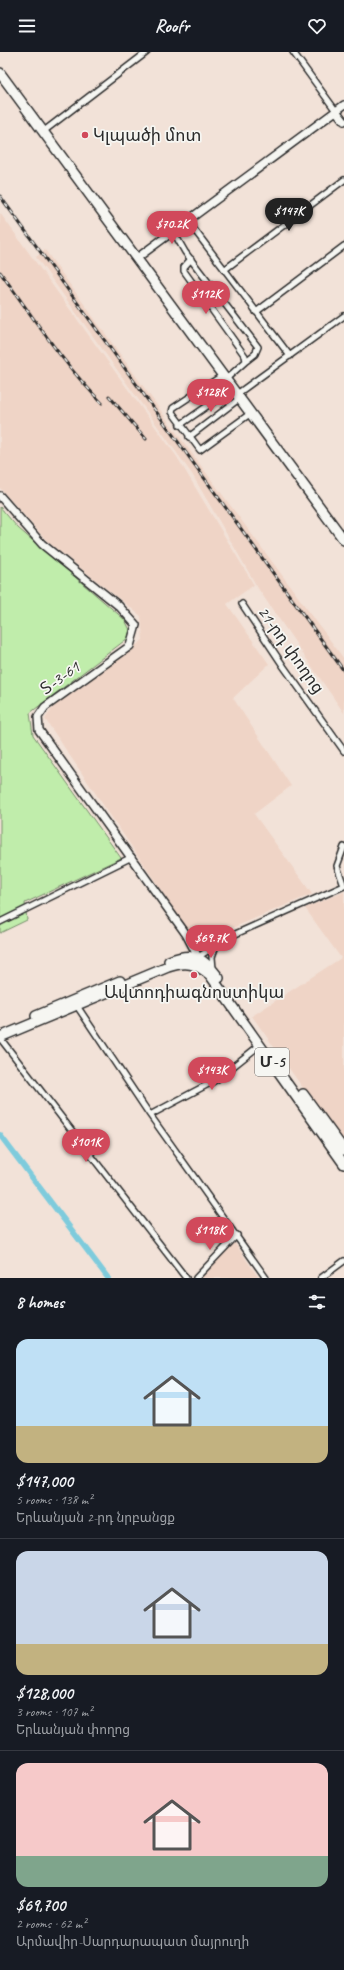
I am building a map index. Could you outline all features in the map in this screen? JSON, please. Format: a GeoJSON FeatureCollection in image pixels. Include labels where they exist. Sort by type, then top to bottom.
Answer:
{"type":"FeatureCollection","features":[{"type":"Feature","properties":{"kind":"highway"},"geometry":{"type":"LineString","coordinates":[[0,73],[224,377],[341,530],[344,540]]}},
{"type":"Feature","properties":{"kind":"highway"},"geometry":{"type":"LineString","coordinates":[[0,1032],[178,958],[186,956],[197,961]]}},
{"type":"Feature","properties":{"kind":"highway"},"geometry":{"type":"LineString","coordinates":[[0,1037],[168,967],[197,961]]}},
{"type":"Feature","properties":{"kind":"highway","name":"Մ-5"},"geometry":{"type":"LineString","coordinates":[[197,961],[208,964],[213,970],[305,1102],[344,1164]]}},
{"type":"Feature","properties":{"kind":"highway","name":"Մ-5"},"geometry":{"type":"LineString","coordinates":[[197,961],[210,976],[260,1045],[344,1150]]}},
{"type":"Feature","properties":{"kind":"street"},"geometry":{"type":"LineString","coordinates":[[44,131],[147,52]]}},
{"type":"Feature","properties":{"kind":"street"},"geometry":{"type":"LineString","coordinates":[[293,52],[344,121]]}},
{"type":"Feature","properties":{"kind":"street"},"geometry":{"type":"LineString","coordinates":[[137,258],[344,105]]}},
{"type":"Feature","properties":{"kind":"street"},"geometry":{"type":"LineString","coordinates":[[224,270],[344,180]]}},
{"type":"Feature","properties":{"kind":"street"},"geometry":{"type":"LineString","coordinates":[[187,220],[290,356]]}},
{"type":"Feature","properties":{"kind":"street"},"geometry":{"type":"LineString","coordinates":[[173,231],[191,259],[258,347],[255,354],[246,361],[224,377],[172,408],[172,412],[180,425],[200,450],[251,413]]}},
{"type":"Feature","properties":{"kind":"street"},"geometry":{"type":"LineString","coordinates":[[256,312],[344,246]]}},
{"type":"Feature","properties":{"kind":"street"},"geometry":{"type":"LineString","coordinates":[[191,259],[184,267],[184,271],[234,340],[245,356],[246,361]]}},
{"type":"Feature","properties":{"kind":"street"},"geometry":{"type":"LineString","coordinates":[[180,425],[237,393],[344,316]]}},
{"type":"Feature","properties":{"kind":"street"},"geometry":{"type":"LineString","coordinates":[[189,437],[237,393]]}},
{"type":"Feature","properties":{"kind":"street","name":"Տ-3-61"},"geometry":{"type":"LineString","coordinates":[[0,496],[42,544],[120,606],[136,625],[130,646],[45,707],[38,716],[39,730],[132,857],[186,934],[197,961]]}},
{"type":"Feature","properties":{"kind":"street","name":"21-րդ փողոց"},"geometry":{"type":"LineString","coordinates":[[242,604],[284,667],[344,751]]}},
{"type":"Feature","properties":{"kind":"street"},"geometry":{"type":"LineString","coordinates":[[197,961],[231,936],[344,886],[337,866],[344,847]]}},
{"type":"Feature","properties":{"kind":"street"},"geometry":{"type":"LineString","coordinates":[[0,922],[132,857]]}},
{"type":"Feature","properties":{"kind":"street"},"geometry":{"type":"LineString","coordinates":[[337,866],[344,863]]}},
{"type":"Feature","properties":{"kind":"street"},"geometry":{"type":"LineString","coordinates":[[178,958],[189,950],[190,943],[196,946],[216,946]]}},
{"type":"Feature","properties":{"kind":"street"},"geometry":{"type":"LineString","coordinates":[[213,970],[212,957],[216,946]]}},
{"type":"Feature","properties":{"kind":"street"},"geometry":{"type":"LineString","coordinates":[[77,1006],[150,1116],[266,1278]]}},
{"type":"Feature","properties":{"kind":"street"},"geometry":{"type":"LineString","coordinates":[[0,1037],[186,1278]]}},
{"type":"Feature","properties":{"kind":"street"},"geometry":{"type":"LineString","coordinates":[[150,1116],[216,1080],[260,1045]]}},
{"type":"Feature","properties":{"kind":"street"},"geometry":{"type":"LineString","coordinates":[[196,1278],[237,1236]]}},
{"type":"Feature","properties":{"kind":"street"},"geometry":{"type":"LineString","coordinates":[[321,1278],[344,1261]]}},
{"type":"Feature","properties":{"kind":"shaded area"},"geometry":{"type":"Polygon","coordinates":[[[0,213],[177,457],[254,585],[227,604],[269,664],[233,698],[291,786],[254,814],[312,894],[197,943],[45,719],[54,706],[143,640],[141,616],[48,542],[0,488],[0,213]]]}},
{"type":"Feature","properties":{"kind":"shaded area"},"geometry":{"type":"Polygon","coordinates":[[[45,250],[179,436],[344,659],[344,713],[259,590],[192,474],[36,257],[45,250]]]}},
{"type":"Feature","properties":{"kind":"shaded area"},"geometry":{"type":"Polygon","coordinates":[[[344,892],[344,1146],[252,1016],[341,958],[305,908],[344,892]]]}},
{"type":"Feature","properties":{"kind":"shaded area"},"geometry":{"type":"Polygon","coordinates":[[[234,1242],[259,1278],[200,1278],[234,1242]]]}},
{"type":"Feature","properties":{"kind":"green space"},"geometry":{"type":"Polygon","coordinates":[[[0,507],[18,528],[125,620],[130,630],[128,638],[30,713],[33,735],[121,858],[25,903],[27,920],[0,933],[0,507]]]}},
{"type":"Feature","properties":{"kind":"waterway"},"geometry":{"type":"LineString","coordinates":[[0,1135],[108,1278]]}},
{"type":"Feature","properties":{"kind":"railway"},"geometry":{"type":"LineString","coordinates":[[0,196],[344,671]]}},
{"type":"Feature","properties":{"kind":"railway"},"geometry":{"type":"LineString","coordinates":[[0,272],[61,356],[102,403]]}},
{"type":"Feature","properties":{"kind":"railway"},"geometry":{"type":"LineString","coordinates":[[109,396],[146,439]]}},
{"type":"Feature","properties":{"kind":"place","name":"Կլպածի մոտ"},"geometry":{"type":"Point","coordinates":[85,135]}},
{"type":"Feature","properties":{"kind":"place","name":"Ավտոդիագնոստիկա"},"geometry":{"type":"Point","coordinates":[194,975]}}]}
